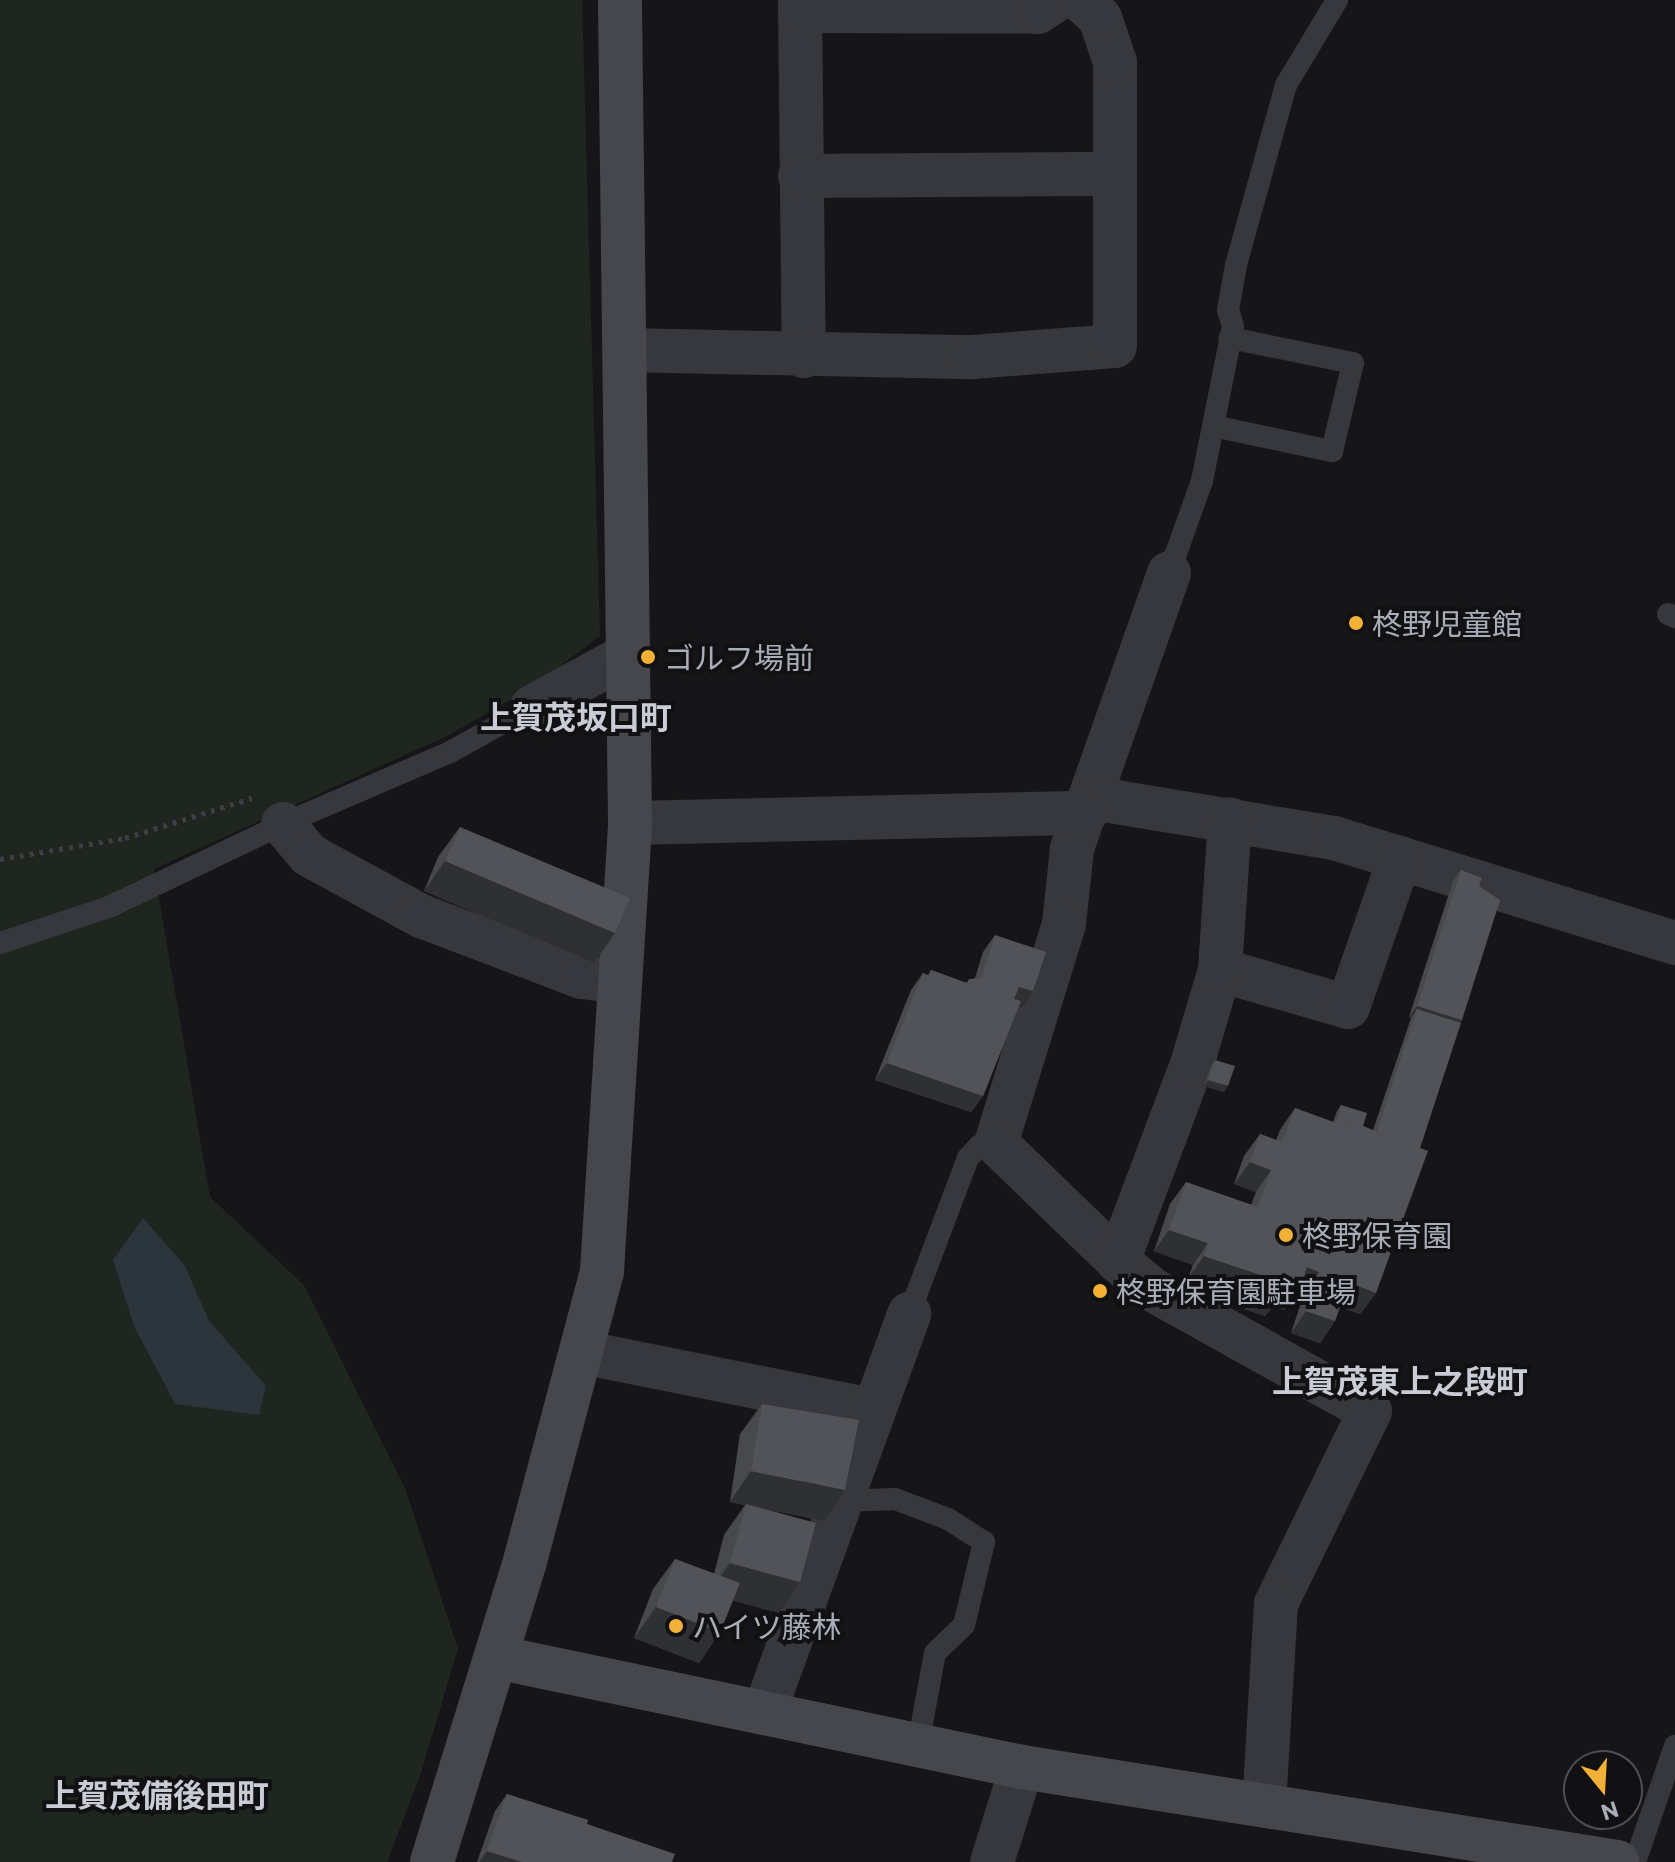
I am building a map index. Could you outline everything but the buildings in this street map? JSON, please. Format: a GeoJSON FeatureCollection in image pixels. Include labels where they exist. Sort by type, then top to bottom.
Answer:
{"type":"FeatureCollection","features":[{"type":"Feature","properties":{"kind":"street"},"geometry":{"type":"LineString","coordinates":[[432,1862],[496,1657],[602,1271],[630,823],[620,0]]}},
{"type":"Feature","properties":{"kind":"street"},"geometry":{"type":"LineString","coordinates":[[804,356],[800,6],[1038,12],[1056,0]]}},
{"type":"Feature","properties":{"kind":"street"},"geometry":{"type":"LineString","coordinates":[[625,350],[972,357],[1115,346],[1115,62],[1100,18],[1081,0]]}},
{"type":"Feature","properties":{"kind":"street"},"geometry":{"type":"LineString","coordinates":[[800,176],[1115,174]]}},
{"type":"Feature","properties":{"kind":"street"},"geometry":{"type":"LineString","coordinates":[[1169,573],[1072,849],[1064,924],[996,1143],[1118,1261],[1153,1290],[1370,1411],[1276,1604],[1264,1806]]}},
{"type":"Feature","properties":{"kind":"street"},"geometry":{"type":"LineString","coordinates":[[532,707],[629,654]]}},
{"type":"Feature","properties":{"kind":"street"},"geometry":{"type":"LineString","coordinates":[[630,823],[1089,806],[1230,819],[1334,838],[1675,943]]}},
{"type":"Feature","properties":{"kind":"street"},"geometry":{"type":"LineString","coordinates":[[1118,1261],[1193,1061],[1220,970],[1230,819]]}},
{"type":"Feature","properties":{"kind":"street"},"geometry":{"type":"LineString","coordinates":[[283,824],[309,855],[421,916],[582,977],[620,982]]}},
{"type":"Feature","properties":{"kind":"street"},"geometry":{"type":"LineString","coordinates":[[1220,970],[1348,1007],[1400,858]]}},
{"type":"Feature","properties":{"kind":"street"},"geometry":{"type":"LineString","coordinates":[[764,1713],[909,1314]]}},
{"type":"Feature","properties":{"kind":"street"},"geometry":{"type":"LineString","coordinates":[[581,1352],[872,1410]]}},
{"type":"Feature","properties":{"kind":"street"},"geometry":{"type":"LineString","coordinates":[[496,1657],[1022,1767],[1264,1806],[1447,1848],[1613,1862]]}},
{"type":"Feature","properties":{"kind":"street"},"geometry":{"type":"LineString","coordinates":[[992,1862],[1022,1767]]}},
{"type":"Feature","properties":{"kind":"lane"},"geometry":{"type":"LineString","coordinates":[[1169,573],[1202,481],[1233,326],[1228,310],[1236,265],[1286,85],[1337,0]]}},
{"type":"Feature","properties":{"kind":"lane"},"geometry":{"type":"LineString","coordinates":[[1213,426],[1332,451],[1353,363],[1230,338]]}},
{"type":"Feature","properties":{"kind":"lane"},"geometry":{"type":"LineString","coordinates":[[0,943],[109,907],[283,824],[450,752],[532,707]]}},
{"type":"Feature","properties":{"kind":"lane"},"geometry":{"type":"LineString","coordinates":[[909,1314],[968,1158],[979,1146],[996,1143]]}},
{"type":"Feature","properties":{"kind":"lane"},"geometry":{"type":"LineString","coordinates":[[840,1501],[895,1499],[948,1519],[984,1542],[964,1625],[935,1653],[918,1745]]}},
{"type":"Feature","properties":{"kind":"lane"},"geometry":{"type":"LineString","coordinates":[[1635,1862],[1675,1746]]}},
{"type":"Feature","properties":{"kind":"path"},"geometry":{"type":"LineString","coordinates":[[0,859],[125,838],[254,797],[283,824]]}},
{"type":"Feature","properties":{"kind":"shaded area"},"geometry":{"type":"Polygon","coordinates":[[[0,0],[582,0],[600,636],[531,688],[449,735],[154,869],[210,1197],[304,1285],[405,1488],[458,1649],[420,1776],[387,1862],[0,1862],[0,0]]]}},
{"type":"Feature","properties":{"kind":"shaded area"},"geometry":{"type":"Polygon","coordinates":[[[143,1218],[185,1266],[209,1321],[266,1386],[259,1415],[175,1404],[134,1326],[113,1260],[143,1218]]]}},
{"type":"Feature","properties":{"kind":"place","name":"柊野児童館"},"geometry":{"type":"Point","coordinates":[1356,623]}},
{"type":"Feature","properties":{"kind":"place","name":"ゴルフ場前"},"geometry":{"type":"Point","coordinates":[648,657]}},
{"type":"Feature","properties":{"kind":"place","name":"柊野保育園"},"geometry":{"type":"Point","coordinates":[1286,1235]}},
{"type":"Feature","properties":{"kind":"place","name":"柊野保育園駐車場"},"geometry":{"type":"Point","coordinates":[1100,1291]}},
{"type":"Feature","properties":{"kind":"place","name":"ハイツ藤林"},"geometry":{"type":"Point","coordinates":[676,1626]}},
{"type":"Feature","properties":{"kind":"district","name":"上賀茂坂口町"},"geometry":{"type":"Point","coordinates":[576,716]}},
{"type":"Feature","properties":{"kind":"district","name":"上賀茂東上之段町"},"geometry":{"type":"Point","coordinates":[1400,1380]}},
{"type":"Feature","properties":{"kind":"district","name":"上賀茂備後田町"},"geometry":{"type":"Point","coordinates":[157,1794]}}]}
